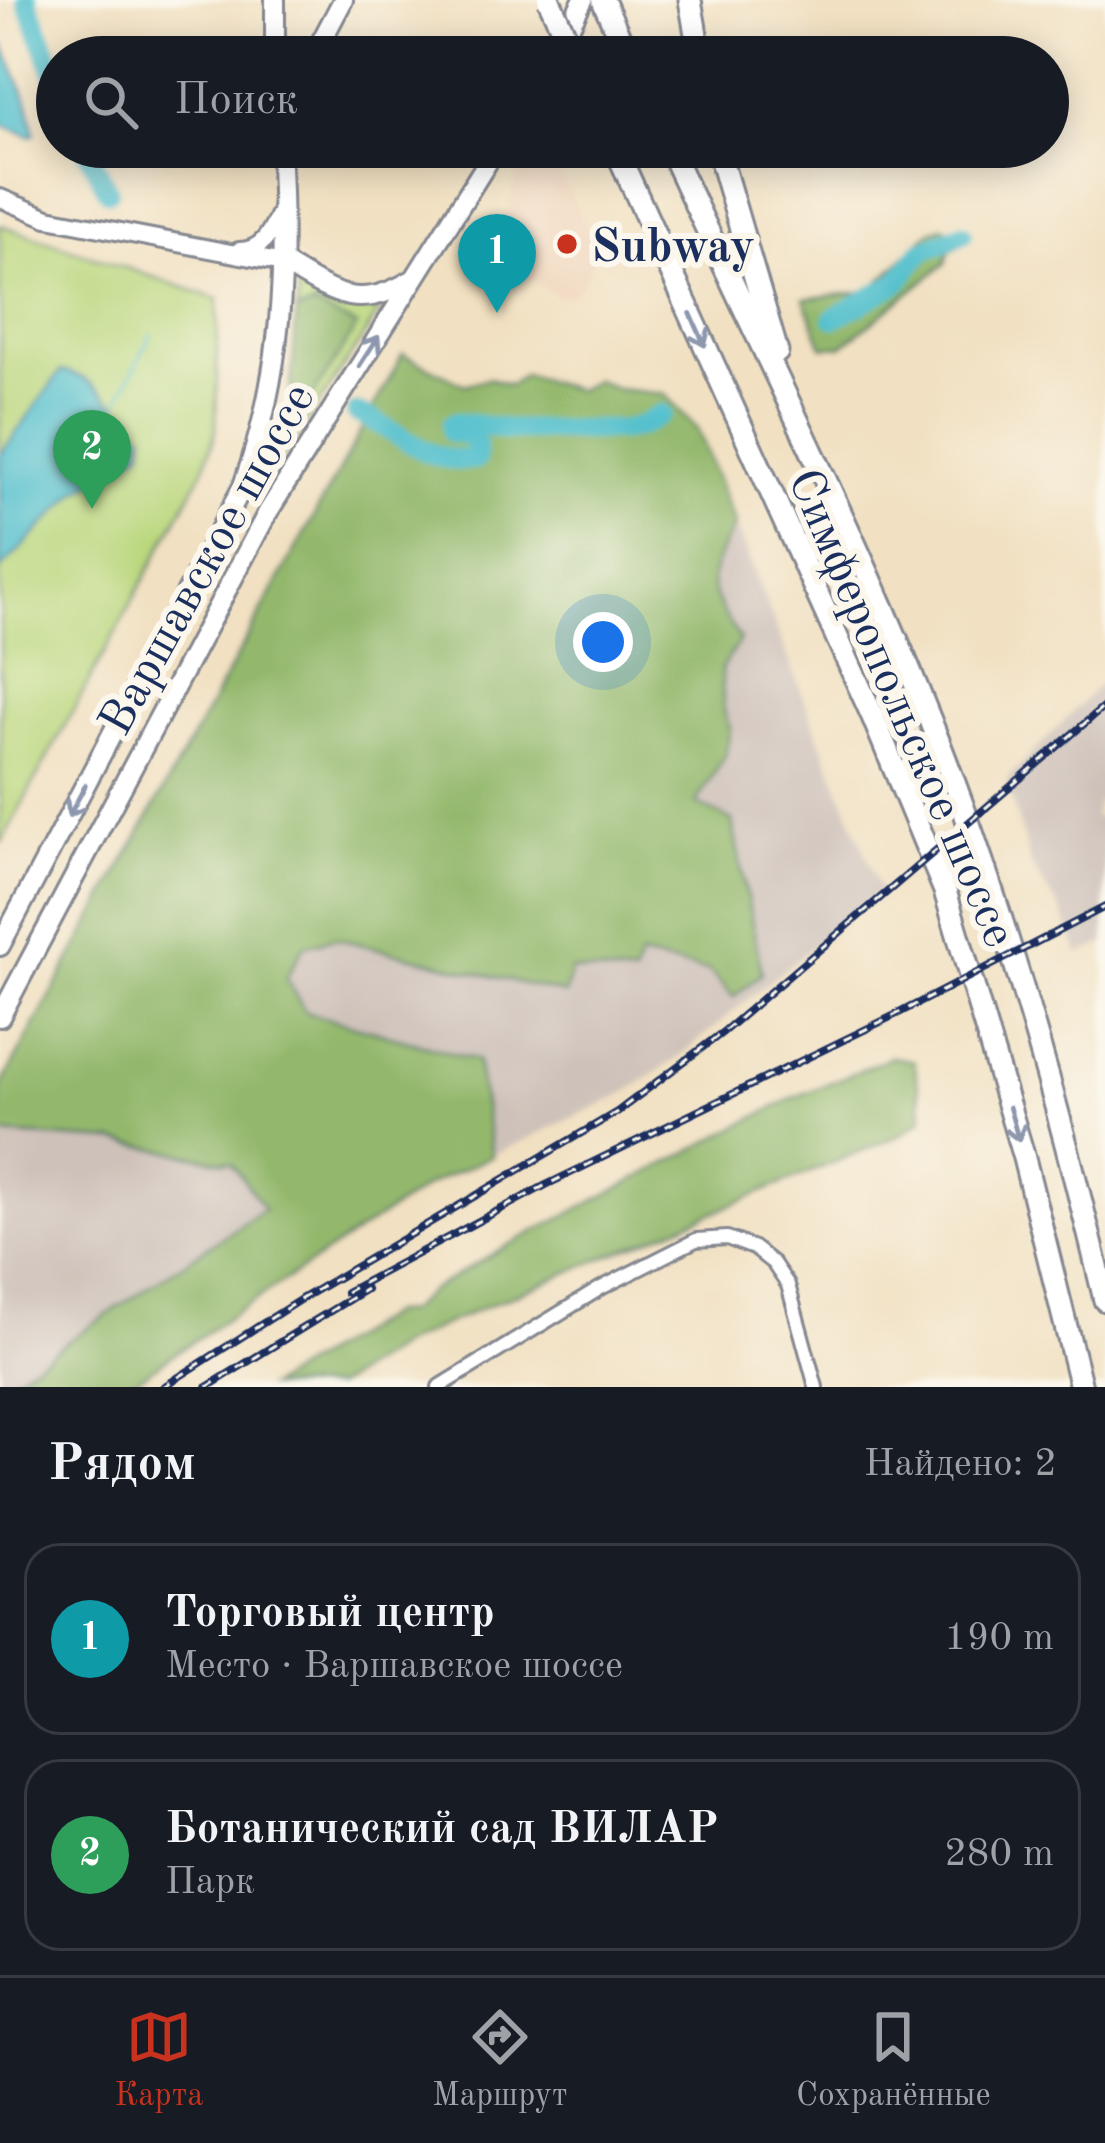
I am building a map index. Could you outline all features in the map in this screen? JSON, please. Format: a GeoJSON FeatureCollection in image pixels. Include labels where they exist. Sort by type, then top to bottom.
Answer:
{"type":"FeatureCollection","features":[{"type":"Feature","properties":{"kind":"highway"},"geometry":{"type":"LineString","coordinates":[[549,0],[565,36]]}},
{"type":"Feature","properties":{"kind":"highway"},"geometry":{"type":"LineString","coordinates":[[603,0],[619,36]]}},
{"type":"Feature","properties":{"kind":"highway"},"geometry":{"type":"LineString","coordinates":[[690,0],[696,36]]}},
{"type":"Feature","properties":{"kind":"highway","name":"Симферопольское шоссе"},"geometry":{"type":"LineString","coordinates":[[625,168],[874,717],[945,891],[1039,1214],[1081,1387]]}},
{"type":"Feature","properties":{"kind":"highway","name":"Симферопольское шоссе"},"geometry":{"type":"LineString","coordinates":[[679,168],[937,739],[989,889],[1069,1152],[1105,1300]]}},
{"type":"Feature","properties":{"kind":"highway"},"geometry":{"type":"LineString","coordinates":[[724,168],[768,328],[836,509]]}},
{"type":"Feature","properties":{"kind":"main road"},"geometry":{"type":"LineString","coordinates":[[272,0],[274,36]]}},
{"type":"Feature","properties":{"kind":"main road"},"geometry":{"type":"LineString","coordinates":[[325,36],[343,0]]}},
{"type":"Feature","properties":{"kind":"main road"},"geometry":{"type":"LineString","coordinates":[[565,36],[583,0]]}},
{"type":"Feature","properties":{"kind":"main road","name":"Варшавское шоссе"},"geometry":{"type":"LineString","coordinates":[[0,946],[243,486],[274,371],[283,263],[281,168]]}},
{"type":"Feature","properties":{"kind":"main road"},"geometry":{"type":"LineString","coordinates":[[288,168],[282,208],[289,242],[310,280]]}},
{"type":"Feature","properties":{"kind":"main road","name":"Варшавское шоссе"},"geometry":{"type":"LineString","coordinates":[[0,1017],[263,521],[483,168]]}},
{"type":"Feature","properties":{"kind":"main road"},"geometry":{"type":"LineString","coordinates":[[283,263],[334,293],[362,298],[391,292],[415,278]]}},
{"type":"Feature","properties":{"kind":"street"},"geometry":{"type":"LineString","coordinates":[[0,198],[47,218],[283,263]]}},
{"type":"Feature","properties":{"kind":"street"},"geometry":{"type":"LineString","coordinates":[[220,251],[257,248],[282,208]]}},
{"type":"Feature","properties":{"kind":"street"},"geometry":{"type":"LineString","coordinates":[[439,1387],[601,1288],[696,1240],[728,1238],[754,1248],[773,1263],[788,1285],[816,1387]]}},
{"type":"Feature","properties":{"kind":"shaded area"},"geometry":{"type":"Polygon","coordinates":[[[520,168],[554,168],[568,188],[594,245],[594,262],[573,294],[557,296],[505,263],[472,270],[508,211],[520,168]]]}},
{"type":"Feature","properties":{"kind":"shaded area"},"geometry":{"type":"Polygon","coordinates":[[[697,429],[880,890],[676,1059],[625,1093],[431,1184],[124,1387],[0,1387],[0,1088],[697,429]]]}},
{"type":"Feature","properties":{"kind":"shaded area"},"geometry":{"type":"Polygon","coordinates":[[[1105,679],[1105,797],[1093,818],[1105,816],[1105,943],[1079,954],[1062,912],[1032,867],[1006,780],[1105,679]]]}},
{"type":"Feature","properties":{"kind":"green space"},"geometry":{"type":"Polygon","coordinates":[[[0,225],[218,299],[216,431],[203,471],[0,845],[0,225]]]}},
{"type":"Feature","properties":{"kind":"green space"},"geometry":{"type":"Polygon","coordinates":[[[943,227],[966,241],[949,251],[946,263],[842,346],[823,347],[804,299],[870,291],[931,231],[943,227]]]}},
{"type":"Feature","properties":{"kind":"green space"},"geometry":{"type":"Polygon","coordinates":[[[299,286],[343,308],[381,310],[255,501],[290,396],[307,405],[356,327],[314,306],[297,311],[299,286]]]}},
{"type":"Feature","properties":{"kind":"green space"},"geometry":{"type":"Polygon","coordinates":[[[314,306],[357,326],[307,406],[290,396],[297,311],[314,306]]]}},
{"type":"Feature","properties":{"kind":"green space"},"geometry":{"type":"Polygon","coordinates":[[[403,354],[465,385],[489,378],[509,385],[524,375],[577,390],[596,380],[617,389],[664,394],[697,429],[735,525],[717,560],[712,584],[740,640],[721,669],[730,729],[725,756],[696,803],[732,821],[762,974],[733,997],[709,971],[640,957],[634,976],[571,970],[565,994],[335,938],[304,946],[286,978],[305,1012],[477,1060],[492,1156],[430,1184],[124,1387],[0,1387],[264,1209],[232,1163],[114,1141],[0,1134],[0,1088],[403,354]]]}},
{"type":"Feature","properties":{"kind":"green space"},"geometry":{"type":"Polygon","coordinates":[[[891,1057],[914,1061],[923,1118],[900,1135],[482,1308],[403,1344],[336,1387],[268,1387],[391,1313],[407,1312],[430,1291],[501,1249],[791,1099],[891,1057]]]}},
{"type":"Feature","properties":{"kind":"water"},"geometry":{"type":"Polygon","coordinates":[[[0,38],[28,101],[35,134],[30,136],[0,124],[0,38]]]}},
{"type":"Feature","properties":{"kind":"water"},"geometry":{"type":"Polygon","coordinates":[[[61,371],[84,379],[117,406],[144,435],[142,451],[76,493],[0,570],[0,455],[61,371]]]}},
{"type":"Feature","properties":{"kind":"waterway"},"geometry":{"type":"LineString","coordinates":[[27,0],[41,36]]}},
{"type":"Feature","properties":{"kind":"waterway"},"geometry":{"type":"LineString","coordinates":[[96,168],[108,191]]}},
{"type":"Feature","properties":{"kind":"waterway"},"geometry":{"type":"LineString","coordinates":[[834,318],[897,283],[921,252],[962,234]]}},
{"type":"Feature","properties":{"kind":"waterway"},"geometry":{"type":"LineString","coordinates":[[115,408],[151,335]]}},
{"type":"Feature","properties":{"kind":"waterway"},"geometry":{"type":"LineString","coordinates":[[357,413],[428,452],[459,460],[476,459],[476,445],[470,436],[452,433],[456,422],[509,430],[624,430],[662,414]]}},
{"type":"Feature","properties":{"kind":"railway"},"geometry":{"type":"LineString","coordinates":[[163,1387],[301,1299],[617,1112],[723,1032],[1105,706]]}},
{"type":"Feature","properties":{"kind":"railway"},"geometry":{"type":"LineString","coordinates":[[346,1292],[546,1185],[1105,907]]}},
{"type":"Feature","properties":{"kind":"railway"},"geometry":{"type":"LineString","coordinates":[[207,1387],[366,1289]]}},
{"type":"Feature","properties":{"kind":"place","name":"Subway"},"geometry":{"type":"Point","coordinates":[567,244]}},
{"type":"Feature","properties":{"kind":"place","name":"Торговый центр"},"geometry":{"type":"Point","coordinates":[497,313]}},
{"type":"Feature","properties":{"kind":"place","name":"Ботанический сад ВИЛАР"},"geometry":{"type":"Point","coordinates":[92,509]}}]}
